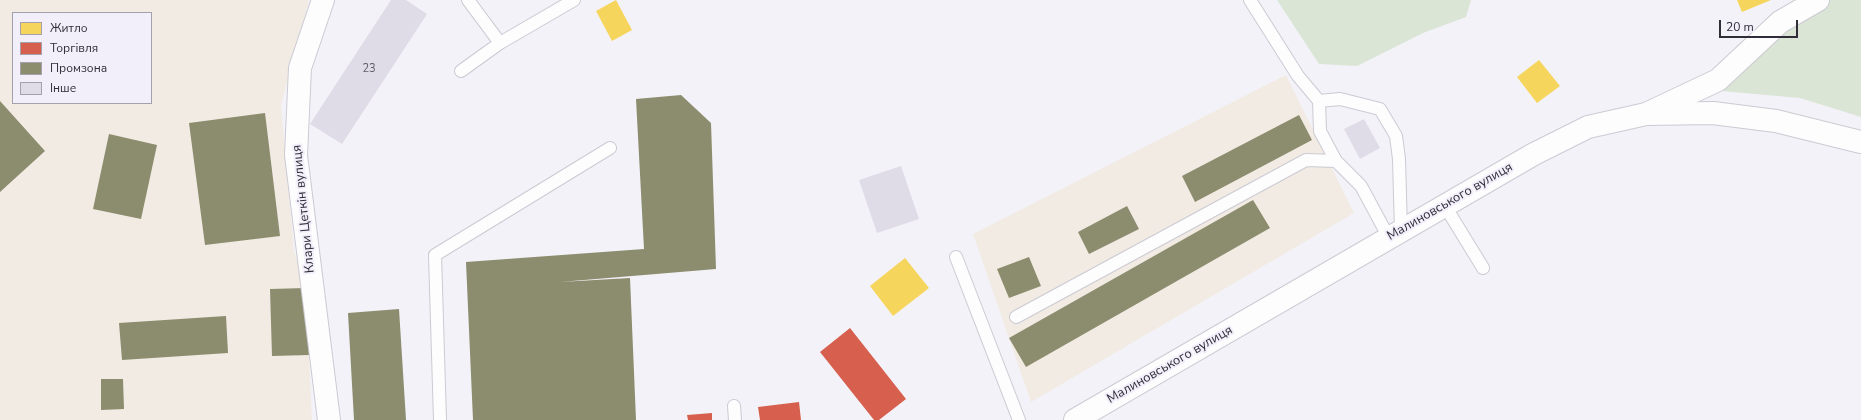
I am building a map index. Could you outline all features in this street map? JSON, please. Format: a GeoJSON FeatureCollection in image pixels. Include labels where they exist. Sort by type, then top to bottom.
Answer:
{"type":"FeatureCollection","features":[{"type":"Feature","properties":{"kind":"main road","name":"Клари Цеткін вулиця"},"geometry":{"type":"LineString","coordinates":[[323,0],[300,68],[296,155],[329,420]]}},
{"type":"Feature","properties":{"kind":"main road"},"geometry":{"type":"LineString","coordinates":[[1646,114],[1718,80],[1780,22],[1818,0]]}},
{"type":"Feature","properties":{"kind":"main road","name":"Малиновського вулиця"},"geometry":{"type":"LineString","coordinates":[[1075,420],[1534,154],[1588,127],[1646,114],[1721,114],[1776,121],[1861,142]]}},
{"type":"Feature","properties":{"kind":"lane"},"geometry":{"type":"LineString","coordinates":[[468,0],[500,42]]}},
{"type":"Feature","properties":{"kind":"lane"},"geometry":{"type":"LineString","coordinates":[[461,71],[500,42],[574,0]]}},
{"type":"Feature","properties":{"kind":"lane"},"geometry":{"type":"LineString","coordinates":[[1250,0],[1298,76],[1319,101],[1320,131],[1336,161],[1361,186],[1395,234]]}},
{"type":"Feature","properties":{"kind":"lane"},"geometry":{"type":"LineString","coordinates":[[1319,101],[1340,99],[1380,109],[1396,136],[1399,159],[1395,234]]}},
{"type":"Feature","properties":{"kind":"lane"},"geometry":{"type":"LineString","coordinates":[[440,420],[435,255],[610,148]]}},
{"type":"Feature","properties":{"kind":"lane"},"geometry":{"type":"LineString","coordinates":[[1016,317],[1306,160],[1336,161]]}},
{"type":"Feature","properties":{"kind":"lane"},"geometry":{"type":"LineString","coordinates":[[1445,206],[1483,268]]}},
{"type":"Feature","properties":{"kind":"lane"},"geometry":{"type":"LineString","coordinates":[[956,258],[1019,420]]}},
{"type":"Feature","properties":{"kind":"lane"},"geometry":{"type":"LineString","coordinates":[[734,406],[735,420]]}},
{"type":"Feature","properties":{"kind":"shaded area"},"geometry":{"type":"Polygon","coordinates":[[[0,0],[309,0],[281,105],[294,251],[306,288],[312,420],[0,420],[0,0]]]}},
{"type":"Feature","properties":{"kind":"shaded area"},"geometry":{"type":"Polygon","coordinates":[[[1286,75],[1354,213],[1031,402],[973,234],[1286,75]]]}},
{"type":"Feature","properties":{"kind":"green space"},"geometry":{"type":"Polygon","coordinates":[[[1277,0],[1471,0],[1466,17],[1423,33],[1357,66],[1319,64],[1277,0]]]}},
{"type":"Feature","properties":{"kind":"green space"},"geometry":{"type":"Polygon","coordinates":[[[1827,0],[1861,0],[1861,117],[1800,98],[1710,90],[1753,55],[1827,0]]]}},
{"type":"Feature","properties":{"kind":"building: Житло"},"geometry":{"type":"Polygon","coordinates":[[[616,0],[632,30],[612,41],[596,11],[616,0]]]}},
{"type":"Feature","properties":{"kind":"building: Житло"},"geometry":{"type":"Polygon","coordinates":[[[1737,0],[1771,0],[1742,12],[1737,0]]]}},
{"type":"Feature","properties":{"kind":"building: Житло"},"geometry":{"type":"Polygon","coordinates":[[[1539,60],[1560,86],[1537,103],[1517,77],[1539,60]]]}},
{"type":"Feature","properties":{"kind":"building: Житло"},"geometry":{"type":"Polygon","coordinates":[[[905,258],[929,288],[893,316],[870,286],[905,258]]]}},
{"type":"Feature","properties":{"kind":"building: Торгівля"},"geometry":{"type":"Polygon","coordinates":[[[850,328],[906,399],[879,420],[874,420],[820,352],[850,328]]]}},
{"type":"Feature","properties":{"kind":"building: Торгівля"},"geometry":{"type":"Polygon","coordinates":[[[799,402],[801,420],[760,420],[758,407],[799,402]]]}},
{"type":"Feature","properties":{"kind":"building: Торгівля"},"geometry":{"type":"Polygon","coordinates":[[[712,413],[712,420],[688,420],[687,415],[712,413]]]}},
{"type":"Feature","properties":{"kind":"building: Промзона"},"geometry":{"type":"Polygon","coordinates":[[[681,95],[711,123],[716,269],[560,282],[630,278],[636,420],[473,420],[466,262],[644,249],[636,99],[681,95]]]}},
{"type":"Feature","properties":{"kind":"building: Промзона"},"geometry":{"type":"Polygon","coordinates":[[[0,101],[45,151],[0,192],[0,101]]]}},
{"type":"Feature","properties":{"kind":"building: Промзона"},"geometry":{"type":"Polygon","coordinates":[[[265,113],[280,236],[205,245],[189,123],[265,113]]]}},
{"type":"Feature","properties":{"kind":"building: Промзона"},"geometry":{"type":"Polygon","coordinates":[[[1299,115],[1312,140],[1195,202],[1182,176],[1299,115]]]}},
{"type":"Feature","properties":{"kind":"building: Промзона"},"geometry":{"type":"Polygon","coordinates":[[[109,134],[157,145],[141,219],[93,209],[109,134]]]}},
{"type":"Feature","properties":{"kind":"building: Промзона"},"geometry":{"type":"Polygon","coordinates":[[[1253,200],[1270,228],[1026,367],[1009,338],[1253,200]]]}},
{"type":"Feature","properties":{"kind":"building: Промзона"},"geometry":{"type":"Polygon","coordinates":[[[1127,206],[1139,229],[1089,254],[1078,232],[1127,206]]]}},
{"type":"Feature","properties":{"kind":"building: Промзона"},"geometry":{"type":"Polygon","coordinates":[[[1029,257],[1041,286],[1009,298],[997,269],[1029,257]]]}},
{"type":"Feature","properties":{"kind":"building: Промзона"},"geometry":{"type":"Polygon","coordinates":[[[306,288],[309,355],[272,356],[270,289],[306,288]]]}},
{"type":"Feature","properties":{"kind":"building: Промзона"},"geometry":{"type":"Polygon","coordinates":[[[399,309],[406,420],[354,420],[348,313],[399,309]]]}},
{"type":"Feature","properties":{"kind":"building: Промзона"},"geometry":{"type":"Polygon","coordinates":[[[226,316],[228,353],[122,360],[119,323],[226,316]]]}},
{"type":"Feature","properties":{"kind":"building: Промзона"},"geometry":{"type":"Polygon","coordinates":[[[101,379],[123,379],[124,409],[101,410],[101,379]]]}},
{"type":"Feature","properties":{"kind":"building: Інше"},"geometry":{"type":"Polygon","coordinates":[[[391,0],[406,0],[427,14],[342,144],[310,124],[391,0]]]}},
{"type":"Feature","properties":{"kind":"building: Інше"},"geometry":{"type":"Polygon","coordinates":[[[1364,119],[1380,148],[1360,159],[1344,129],[1364,119]]]}},
{"type":"Feature","properties":{"kind":"building: Інше"},"geometry":{"type":"Polygon","coordinates":[[[901,166],[919,219],[877,233],[859,180],[901,166]]]}}]}
